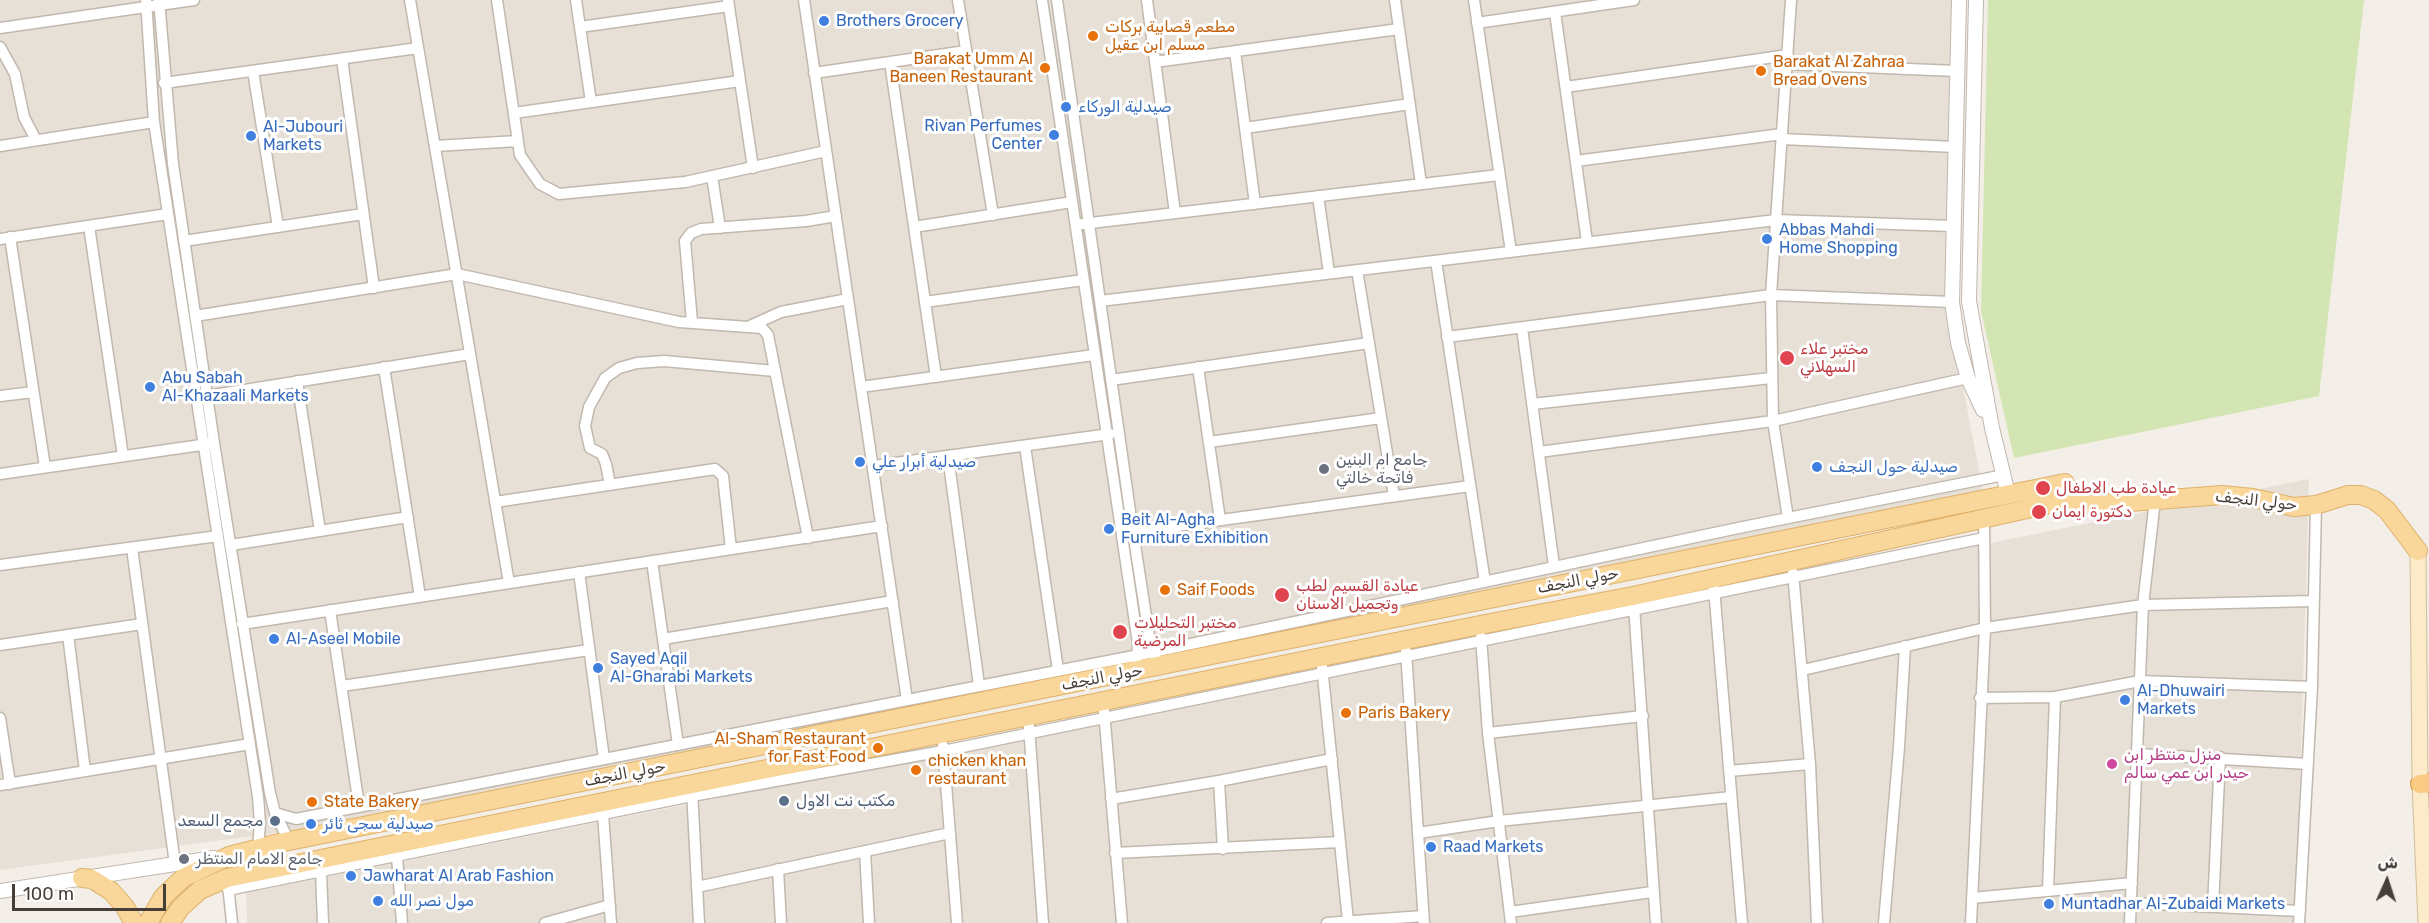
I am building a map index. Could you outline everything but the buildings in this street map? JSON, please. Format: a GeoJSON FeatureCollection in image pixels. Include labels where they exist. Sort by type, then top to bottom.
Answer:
{"type":"FeatureCollection","features":[{"type":"Feature","properties":{"kind":"main road","name":"حولي النجف"},"geometry":{"type":"LineString","coordinates":[[170,923],[181,907],[200,890],[778,773],[829,755],[874,746],[943,742],[1714,587],[1793,570],[2066,492]]}},
{"type":"Feature","properties":{"kind":"main road","name":"حولي النجف"},"geometry":{"type":"LineString","coordinates":[[148,923],[163,897],[183,878],[229,856],[289,841],[868,725],[1158,658],[2008,494],[2066,492],[2090,505],[2222,495],[2253,498],[2286,506],[2316,505],[2348,495],[2374,500],[2387,510],[2418,551]]}},
{"type":"Feature","properties":{"kind":"main road"},"geometry":{"type":"LineString","coordinates":[[2418,551],[2425,783],[2426,923]]}},
{"type":"Feature","properties":{"kind":"main road"},"geometry":{"type":"LineString","coordinates":[[868,725],[867,734],[874,746]]}},
{"type":"Feature","properties":{"kind":"main road"},"geometry":{"type":"LineString","coordinates":[[827,733],[833,744],[829,755]]}},
{"type":"Feature","properties":{"kind":"main road"},"geometry":{"type":"LineString","coordinates":[[82,878],[92,879],[111,891],[125,907],[134,923]]}},
{"type":"Feature","properties":{"kind":"street"},"geometry":{"type":"LineString","coordinates":[[0,28],[146,3],[194,0]]}},
{"type":"Feature","properties":{"kind":"street"},"geometry":{"type":"LineString","coordinates":[[410,0],[509,583]]}},
{"type":"Feature","properties":{"kind":"street"},"geometry":{"type":"LineString","coordinates":[[497,0],[520,155],[540,184],[559,194],[685,182],[826,152]]}},
{"type":"Feature","properties":{"kind":"street"},"geometry":{"type":"LineString","coordinates":[[576,0],[591,102]]}},
{"type":"Feature","properties":{"kind":"street"},"geometry":{"type":"LineString","coordinates":[[804,0],[908,700]]}},
{"type":"Feature","properties":{"kind":"street"},"geometry":{"type":"LineString","coordinates":[[958,0],[993,215]]}},
{"type":"Feature","properties":{"kind":"street"},"geometry":{"type":"LineString","coordinates":[[275,813],[296,819],[1058,670],[1135,664],[1120,534],[1042,0]]}},
{"type":"Feature","properties":{"kind":"street"},"geometry":{"type":"LineString","coordinates":[[1057,0],[1133,532],[1158,658],[1554,566],[2004,475]]}},
{"type":"Feature","properties":{"kind":"street"},"geometry":{"type":"LineString","coordinates":[[1147,0],[1175,213]]}},
{"type":"Feature","properties":{"kind":"street"},"geometry":{"type":"LineString","coordinates":[[1395,0],[1421,184]]}},
{"type":"Feature","properties":{"kind":"street"},"geometry":{"type":"LineString","coordinates":[[1474,0],[1511,252]]}},
{"type":"Feature","properties":{"kind":"street"},"geometry":{"type":"LineString","coordinates":[[1477,23],[1634,0]]}},
{"type":"Feature","properties":{"kind":"street"},"geometry":{"type":"LineString","coordinates":[[1788,518],[1773,421],[1771,295],[1791,0]]}},
{"type":"Feature","properties":{"kind":"street"},"geometry":{"type":"LineString","coordinates":[[1959,0],[1952,302],[1958,343],[1968,378],[1992,428]]}},
{"type":"Feature","properties":{"kind":"street"},"geometry":{"type":"LineString","coordinates":[[1976,0],[1969,301],[1992,428],[2008,494]]}},
{"type":"Feature","properties":{"kind":"street"},"geometry":{"type":"LineString","coordinates":[[159,2],[164,83],[207,396],[208,444],[218,536],[260,810],[258,849]]}},
{"type":"Feature","properties":{"kind":"street"},"geometry":{"type":"LineString","coordinates":[[146,3],[154,122],[168,214],[208,444],[231,545],[242,624],[275,813],[289,841]]}},
{"type":"Feature","properties":{"kind":"street"},"geometry":{"type":"LineString","coordinates":[[580,27],[729,3],[753,168]]}},
{"type":"Feature","properties":{"kind":"street"},"geometry":{"type":"LineString","coordinates":[[1555,12],[1587,242]]}},
{"type":"Feature","properties":{"kind":"street"},"geometry":{"type":"LineString","coordinates":[[1155,62],[1399,29]]}},
{"type":"Feature","properties":{"kind":"street"},"geometry":{"type":"LineString","coordinates":[[0,47],[15,74],[24,117],[36,140]]}},
{"type":"Feature","properties":{"kind":"street"},"geometry":{"type":"LineString","coordinates":[[164,83],[418,48]]}},
{"type":"Feature","properties":{"kind":"street"},"geometry":{"type":"LineString","coordinates":[[814,73],[966,51]]}},
{"type":"Feature","properties":{"kind":"street"},"geometry":{"type":"LineString","coordinates":[[1235,51],[1256,204]]}},
{"type":"Feature","properties":{"kind":"street"},"geometry":{"type":"LineString","coordinates":[[342,58],[374,288]]}},
{"type":"Feature","properties":{"kind":"street"},"geometry":{"type":"LineString","coordinates":[[1566,87],[1787,60],[1957,71]]}},
{"type":"Feature","properties":{"kind":"street"},"geometry":{"type":"LineString","coordinates":[[890,62],[936,377]]}},
{"type":"Feature","properties":{"kind":"street"},"geometry":{"type":"LineString","coordinates":[[253,71],[278,227]]}},
{"type":"Feature","properties":{"kind":"street"},"geometry":{"type":"LineString","coordinates":[[514,113],[740,81]]}},
{"type":"Feature","properties":{"kind":"street"},"geometry":{"type":"LineString","coordinates":[[1245,128],[1410,104]]}},
{"type":"Feature","properties":{"kind":"street"},"geometry":{"type":"LineString","coordinates":[[0,146],[154,122]]}},
{"type":"Feature","properties":{"kind":"street"},"geometry":{"type":"LineString","coordinates":[[1576,161],[1782,137],[1955,147]]}},
{"type":"Feature","properties":{"kind":"street"},"geometry":{"type":"LineString","coordinates":[[435,146],[518,141]]}},
{"type":"Feature","properties":{"kind":"street"},"geometry":{"type":"LineString","coordinates":[[1075,225],[1499,175]]}},
{"type":"Feature","properties":{"kind":"street"},"geometry":{"type":"LineString","coordinates":[[712,176],[720,228]]}},
{"type":"Feature","properties":{"kind":"street"},"geometry":{"type":"LineString","coordinates":[[1318,196],[1329,273]]}},
{"type":"Feature","properties":{"kind":"street"},"geometry":{"type":"LineString","coordinates":[[914,227],[1071,202]]}},
{"type":"Feature","properties":{"kind":"street"},"geometry":{"type":"LineString","coordinates":[[45,467],[5,238],[168,214]]}},
{"type":"Feature","properties":{"kind":"street"},"geometry":{"type":"LineString","coordinates":[[184,241],[363,214]]}},
{"type":"Feature","properties":{"kind":"street"},"geometry":{"type":"LineString","coordinates":[[692,322],[685,241],[691,233],[720,228],[806,222],[836,216]]}},
{"type":"Feature","properties":{"kind":"street"},"geometry":{"type":"LineString","coordinates":[[1100,301],[1776,220],[1952,226]]}},
{"type":"Feature","properties":{"kind":"street"},"geometry":{"type":"LineString","coordinates":[[89,226],[123,456]]}},
{"type":"Feature","properties":{"kind":"street"},"geometry":{"type":"LineString","coordinates":[[1436,261],[1485,582]]}},
{"type":"Feature","properties":{"kind":"street"},"geometry":{"type":"LineString","coordinates":[[1357,270],[1394,496]]}},
{"type":"Feature","properties":{"kind":"street"},"geometry":{"type":"LineString","coordinates":[[195,316],[457,274],[692,322],[762,328],[768,335],[808,538]]}},
{"type":"Feature","properties":{"kind":"street"},"geometry":{"type":"LineString","coordinates":[[925,302],[1083,280]]}},
{"type":"Feature","properties":{"kind":"street"},"geometry":{"type":"LineString","coordinates":[[1448,337],[1771,295],[1952,302]]}},
{"type":"Feature","properties":{"kind":"street"},"geometry":{"type":"LineString","coordinates":[[752,326],[781,312],[848,299]]}},
{"type":"Feature","properties":{"kind":"street"},"geometry":{"type":"LineString","coordinates":[[1522,328],[1554,566]]}},
{"type":"Feature","properties":{"kind":"street"},"geometry":{"type":"LineString","coordinates":[[1111,380],[1369,343]]}},
{"type":"Feature","properties":{"kind":"street"},"geometry":{"type":"LineString","coordinates":[[207,396],[470,354]]}},
{"type":"Feature","properties":{"kind":"street"},"geometry":{"type":"LineString","coordinates":[[861,387],[1094,355]]}},
{"type":"Feature","properties":{"kind":"street"},"geometry":{"type":"LineString","coordinates":[[610,485],[602,454],[590,448],[585,426],[589,407],[605,378],[628,366],[664,361],[775,371]]}},
{"type":"Feature","properties":{"kind":"street"},"geometry":{"type":"LineString","coordinates":[[1198,367],[1220,520]]}},
{"type":"Feature","properties":{"kind":"street"},"geometry":{"type":"LineString","coordinates":[[384,368],[420,597]]}},
{"type":"Feature","properties":{"kind":"street"},"geometry":{"type":"LineString","coordinates":[[1532,404],[1771,378]]}},
{"type":"Feature","properties":{"kind":"street"},"geometry":{"type":"LineString","coordinates":[[1539,452],[1773,421],[1968,378]]}},
{"type":"Feature","properties":{"kind":"street"},"geometry":{"type":"LineString","coordinates":[[297,381],[320,531]]}},
{"type":"Feature","properties":{"kind":"street"},"geometry":{"type":"LineString","coordinates":[[0,396],[33,392]]}},
{"type":"Feature","properties":{"kind":"street"},"geometry":{"type":"LineString","coordinates":[[1209,442],[1381,418]]}},
{"type":"Feature","properties":{"kind":"street"},"geometry":{"type":"LineString","coordinates":[[873,466],[1119,433]]}},
{"type":"Feature","properties":{"kind":"street"},"geometry":{"type":"LineString","coordinates":[[0,474],[208,444]]}},
{"type":"Feature","properties":{"kind":"street"},"geometry":{"type":"LineString","coordinates":[[1025,446],[1058,670]]}},
{"type":"Feature","properties":{"kind":"street"},"geometry":{"type":"LineString","coordinates":[[948,456],[979,686]]}},
{"type":"Feature","properties":{"kind":"street"},"geometry":{"type":"LineString","coordinates":[[495,502],[715,469],[723,476],[731,549]]}},
{"type":"Feature","properties":{"kind":"street"},"geometry":{"type":"LineString","coordinates":[[1120,534],[1470,486]]}},
{"type":"Feature","properties":{"kind":"street"},"geometry":{"type":"LineString","coordinates":[[2130,923],[2143,605],[2155,500]]}},
{"type":"Feature","properties":{"kind":"street"},"geometry":{"type":"LineString","coordinates":[[2299,923],[2312,687],[2316,505]]}},
{"type":"Feature","properties":{"kind":"street"},"geometry":{"type":"LineString","coordinates":[[231,545],[408,517]]}},
{"type":"Feature","properties":{"kind":"street"},"geometry":{"type":"LineString","coordinates":[[1971,923],[1985,628],[1984,517]]}},
{"type":"Feature","properties":{"kind":"street"},"geometry":{"type":"LineString","coordinates":[[242,624],[882,526]]}},
{"type":"Feature","properties":{"kind":"street"},"geometry":{"type":"LineString","coordinates":[[0,565],[218,536]]}},
{"type":"Feature","properties":{"kind":"street"},"geometry":{"type":"LineString","coordinates":[[1816,923],[1810,764],[1793,570],[1984,538]]}},
{"type":"Feature","properties":{"kind":"street"},"geometry":{"type":"LineString","coordinates":[[132,548],[175,864]]}},
{"type":"Feature","properties":{"kind":"street"},"geometry":{"type":"LineString","coordinates":[[652,561],[678,745]]}},
{"type":"Feature","properties":{"kind":"street"},"geometry":{"type":"LineString","coordinates":[[579,573],[604,759]]}},
{"type":"Feature","properties":{"kind":"street"},"geometry":{"type":"LineString","coordinates":[[1714,587],[1742,923]]}},
{"type":"Feature","properties":{"kind":"street"},"geometry":{"type":"LineString","coordinates":[[663,639],[893,601]]}},
{"type":"Feature","properties":{"kind":"street"},"geometry":{"type":"LineString","coordinates":[[1803,670],[1985,628],[2143,605],[2313,601]]}},
{"type":"Feature","properties":{"kind":"street"},"geometry":{"type":"LineString","coordinates":[[1634,604],[1649,805],[1652,892],[1656,923]]}},
{"type":"Feature","properties":{"kind":"street"},"geometry":{"type":"LineString","coordinates":[[330,610],[359,806]]}},
{"type":"Feature","properties":{"kind":"street"},"geometry":{"type":"LineString","coordinates":[[0,645],[142,624]]}},
{"type":"Feature","properties":{"kind":"street"},"geometry":{"type":"LineString","coordinates":[[1481,633],[1488,733],[1510,917],[1652,892]]}},
{"type":"Feature","properties":{"kind":"street"},"geometry":{"type":"LineString","coordinates":[[68,635],[85,771]]}},
{"type":"Feature","properties":{"kind":"street"},"geometry":{"type":"LineString","coordinates":[[1884,923],[1905,646]]}},
{"type":"Feature","properties":{"kind":"street"},"geometry":{"type":"LineString","coordinates":[[1327,923],[1423,920],[1405,648]]}},
{"type":"Feature","properties":{"kind":"street"},"geometry":{"type":"LineString","coordinates":[[342,686],[589,650]]}},
{"type":"Feature","properties":{"kind":"street"},"geometry":{"type":"LineString","coordinates":[[1322,664],[1348,921]]}},
{"type":"Feature","properties":{"kind":"street"},"geometry":{"type":"LineString","coordinates":[[1980,698],[2055,697],[2140,681],[2312,687]]}},
{"type":"Feature","properties":{"kind":"street"},"geometry":{"type":"LineString","coordinates":[[2048,891],[2055,697]]}},
{"type":"Feature","properties":{"kind":"street"},"geometry":{"type":"LineString","coordinates":[[1104,709],[1122,923]]}},
{"type":"Feature","properties":{"kind":"street"},"geometry":{"type":"LineString","coordinates":[[1488,733],[1643,716]]}},
{"type":"Feature","properties":{"kind":"street"},"geometry":{"type":"LineString","coordinates":[[0,718],[5,784],[250,744]]}},
{"type":"Feature","properties":{"kind":"street"},"geometry":{"type":"LineString","coordinates":[[1029,724],[1043,923]]}},
{"type":"Feature","properties":{"kind":"street"},"geometry":{"type":"LineString","coordinates":[[778,773],[943,742],[957,923]]}},
{"type":"Feature","properties":{"kind":"street"},"geometry":{"type":"LineString","coordinates":[[2137,754],[2220,757],[2308,764]]}},
{"type":"Feature","properties":{"kind":"street"},"geometry":{"type":"LineString","coordinates":[[2213,906],[2220,757]]}},
{"type":"Feature","properties":{"kind":"street"},"geometry":{"type":"LineString","coordinates":[[1111,799],[1332,759]]}},
{"type":"Feature","properties":{"kind":"street"},"geometry":{"type":"LineString","coordinates":[[1729,771],[1810,764]]}},
{"type":"Feature","properties":{"kind":"street"},"geometry":{"type":"LineString","coordinates":[[1219,781],[1223,849]]}},
{"type":"Feature","properties":{"kind":"street"},"geometry":{"type":"LineString","coordinates":[[232,923],[228,884],[321,871],[397,856],[543,820],[603,814],[692,790],[699,923]]}},
{"type":"Feature","properties":{"kind":"street"},"geometry":{"type":"LineString","coordinates":[[1418,833],[1499,820],[1731,797]]}},
{"type":"Feature","properties":{"kind":"street"},"geometry":{"type":"LineString","coordinates":[[603,814],[611,923]]}},
{"type":"Feature","properties":{"kind":"street"},"geometry":{"type":"LineString","coordinates":[[697,887],[950,833]]}},
{"type":"Feature","properties":{"kind":"street"},"geometry":{"type":"LineString","coordinates":[[1115,853],[1340,842]]}},
{"type":"Feature","properties":{"kind":"street"},"geometry":{"type":"LineString","coordinates":[[865,851],[869,923]]}},
{"type":"Feature","properties":{"kind":"street"},"geometry":{"type":"LineString","coordinates":[[0,891],[229,856]]}},
{"type":"Feature","properties":{"kind":"street"},"geometry":{"type":"LineString","coordinates":[[397,856],[402,923]]}},
{"type":"Feature","properties":{"kind":"street"},"geometry":{"type":"LineString","coordinates":[[778,869],[781,923]]}},
{"type":"Feature","properties":{"kind":"street"},"geometry":{"type":"LineString","coordinates":[[321,871],[323,923]]}},
{"type":"Feature","properties":{"kind":"street"},"geometry":{"type":"LineString","coordinates":[[1972,898],[2132,883]]}},
{"type":"Feature","properties":{"kind":"street"},"geometry":{"type":"LineString","coordinates":[[2131,903],[2300,911]]}},
{"type":"Feature","properties":{"kind":"street"},"geometry":{"type":"LineString","coordinates":[[545,923],[610,905]]}},
{"type":"Feature","properties":{"kind":"shaded area"},"geometry":{"type":"Polygon","coordinates":[[[0,0],[1955,0],[1948,310],[1983,491],[289,831],[0,870],[0,0]]]}},
{"type":"Feature","properties":{"kind":"shaded area"},"geometry":{"type":"Polygon","coordinates":[[[2309,479],[2296,923],[247,923],[246,893],[2309,479]]]}},
{"type":"Feature","properties":{"kind":"green space"},"geometry":{"type":"Polygon","coordinates":[[[1988,0],[2364,0],[2319,396],[2014,458],[1981,311],[1988,0]]]}},
{"type":"Feature","properties":{"kind":"place","name":"Brothers Grocery"},"geometry":{"type":"Point","coordinates":[824,21]}},
{"type":"Feature","properties":{"kind":"place","name":"مطعم قصابية بركات مسلم ابن عقيل"},"geometry":{"type":"Point","coordinates":[1093,36]}},
{"type":"Feature","properties":{"kind":"place","name":"Barakat Umm Al Baneen Restaurant"},"geometry":{"type":"Point","coordinates":[1045,68]}},
{"type":"Feature","properties":{"kind":"place","name":"Barakat Al Zahraa Bread Ovens"},"geometry":{"type":"Point","coordinates":[1761,71]}},
{"type":"Feature","properties":{"kind":"place","name":"صيدلية الوركاء"},"geometry":{"type":"Point","coordinates":[1066,107]}},
{"type":"Feature","properties":{"kind":"place","name":"Rivan Perfumes Center"},"geometry":{"type":"Point","coordinates":[1054,135]}},
{"type":"Feature","properties":{"kind":"place","name":"Al-Jubouri Markets"},"geometry":{"type":"Point","coordinates":[251,136]}},
{"type":"Feature","properties":{"kind":"place","name":"Abbas Mahdi Home Shopping"},"geometry":{"type":"Point","coordinates":[1767,239]}},
{"type":"Feature","properties":{"kind":"place","name":"مختبر علاء السهلاني"},"geometry":{"type":"Point","coordinates":[1787,358]}},
{"type":"Feature","properties":{"kind":"place","name":"Abu Sabah Al-Khazaali Markets"},"geometry":{"type":"Point","coordinates":[150,387]}},
{"type":"Feature","properties":{"kind":"place","name":"صيدلية أبرار علي"},"geometry":{"type":"Point","coordinates":[860,462]}},
{"type":"Feature","properties":{"kind":"place","name":"صيدلية حول النجف"},"geometry":{"type":"Point","coordinates":[1817,467]}},
{"type":"Feature","properties":{"kind":"place","name":"جامع ام البنين فاتحة خالتي"},"geometry":{"type":"Point","coordinates":[1324,469]}},
{"type":"Feature","properties":{"kind":"place","name":"عيادة طب الاطفال"},"geometry":{"type":"Point","coordinates":[2043,488]}},
{"type":"Feature","properties":{"kind":"place","name":"دكتورة ايمان"},"geometry":{"type":"Point","coordinates":[2039,512]}},
{"type":"Feature","properties":{"kind":"place","name":"Beit Al-Agha Furniture Exhibition"},"geometry":{"type":"Point","coordinates":[1109,529]}},
{"type":"Feature","properties":{"kind":"place","name":"Saif Foods"},"geometry":{"type":"Point","coordinates":[1165,590]}},
{"type":"Feature","properties":{"kind":"place","name":"عيادة القسيم لطب وتجميل الاسنان"},"geometry":{"type":"Point","coordinates":[1282,595]}},
{"type":"Feature","properties":{"kind":"place","name":"مختبر التحليلات المرضية"},"geometry":{"type":"Point","coordinates":[1120,632]}},
{"type":"Feature","properties":{"kind":"place","name":"Al-Aseel Mobile"},"geometry":{"type":"Point","coordinates":[274,639]}},
{"type":"Feature","properties":{"kind":"place","name":"Sayed Aqil Al-Gharabi Markets"},"geometry":{"type":"Point","coordinates":[598,668]}},
{"type":"Feature","properties":{"kind":"place","name":"Al-Dhuwairi Markets"},"geometry":{"type":"Point","coordinates":[2125,700]}},
{"type":"Feature","properties":{"kind":"place","name":"Paris Bakery"},"geometry":{"type":"Point","coordinates":[1346,713]}},
{"type":"Feature","properties":{"kind":"place","name":"Al-Sham Restaurant for Fast Food"},"geometry":{"type":"Point","coordinates":[878,748]}},
{"type":"Feature","properties":{"kind":"place","name":"منزل منتظر ابن حيدر ابن عمي سالم"},"geometry":{"type":"Point","coordinates":[2112,764]}},
{"type":"Feature","properties":{"kind":"place","name":"chicken khan restaurant"},"geometry":{"type":"Point","coordinates":[916,770]}},
{"type":"Feature","properties":{"kind":"place","name":"مكتب نت الاول"},"geometry":{"type":"Point","coordinates":[784,801]}},
{"type":"Feature","properties":{"kind":"place","name":"State Bakery"},"geometry":{"type":"Point","coordinates":[312,802]}},
{"type":"Feature","properties":{"kind":"place","name":"مجمع السعد"},"geometry":{"type":"Point","coordinates":[275,821]}},
{"type":"Feature","properties":{"kind":"place","name":"صيدلية سجى ثائر"},"geometry":{"type":"Point","coordinates":[311,824]}},
{"type":"Feature","properties":{"kind":"place","name":"Raad Markets"},"geometry":{"type":"Point","coordinates":[1431,847]}},
{"type":"Feature","properties":{"kind":"place","name":"جامع الامام المنتظر"},"geometry":{"type":"Point","coordinates":[184,859]}},
{"type":"Feature","properties":{"kind":"place","name":"Jawharat Al Arab Fashion"},"geometry":{"type":"Point","coordinates":[351,876]}},
{"type":"Feature","properties":{"kind":"place","name":"مول نصر الله"},"geometry":{"type":"Point","coordinates":[378,901]}},
{"type":"Feature","properties":{"kind":"place","name":"Muntadhar Al-Zubaidi Markets"},"geometry":{"type":"Point","coordinates":[2049,904]}}]}
